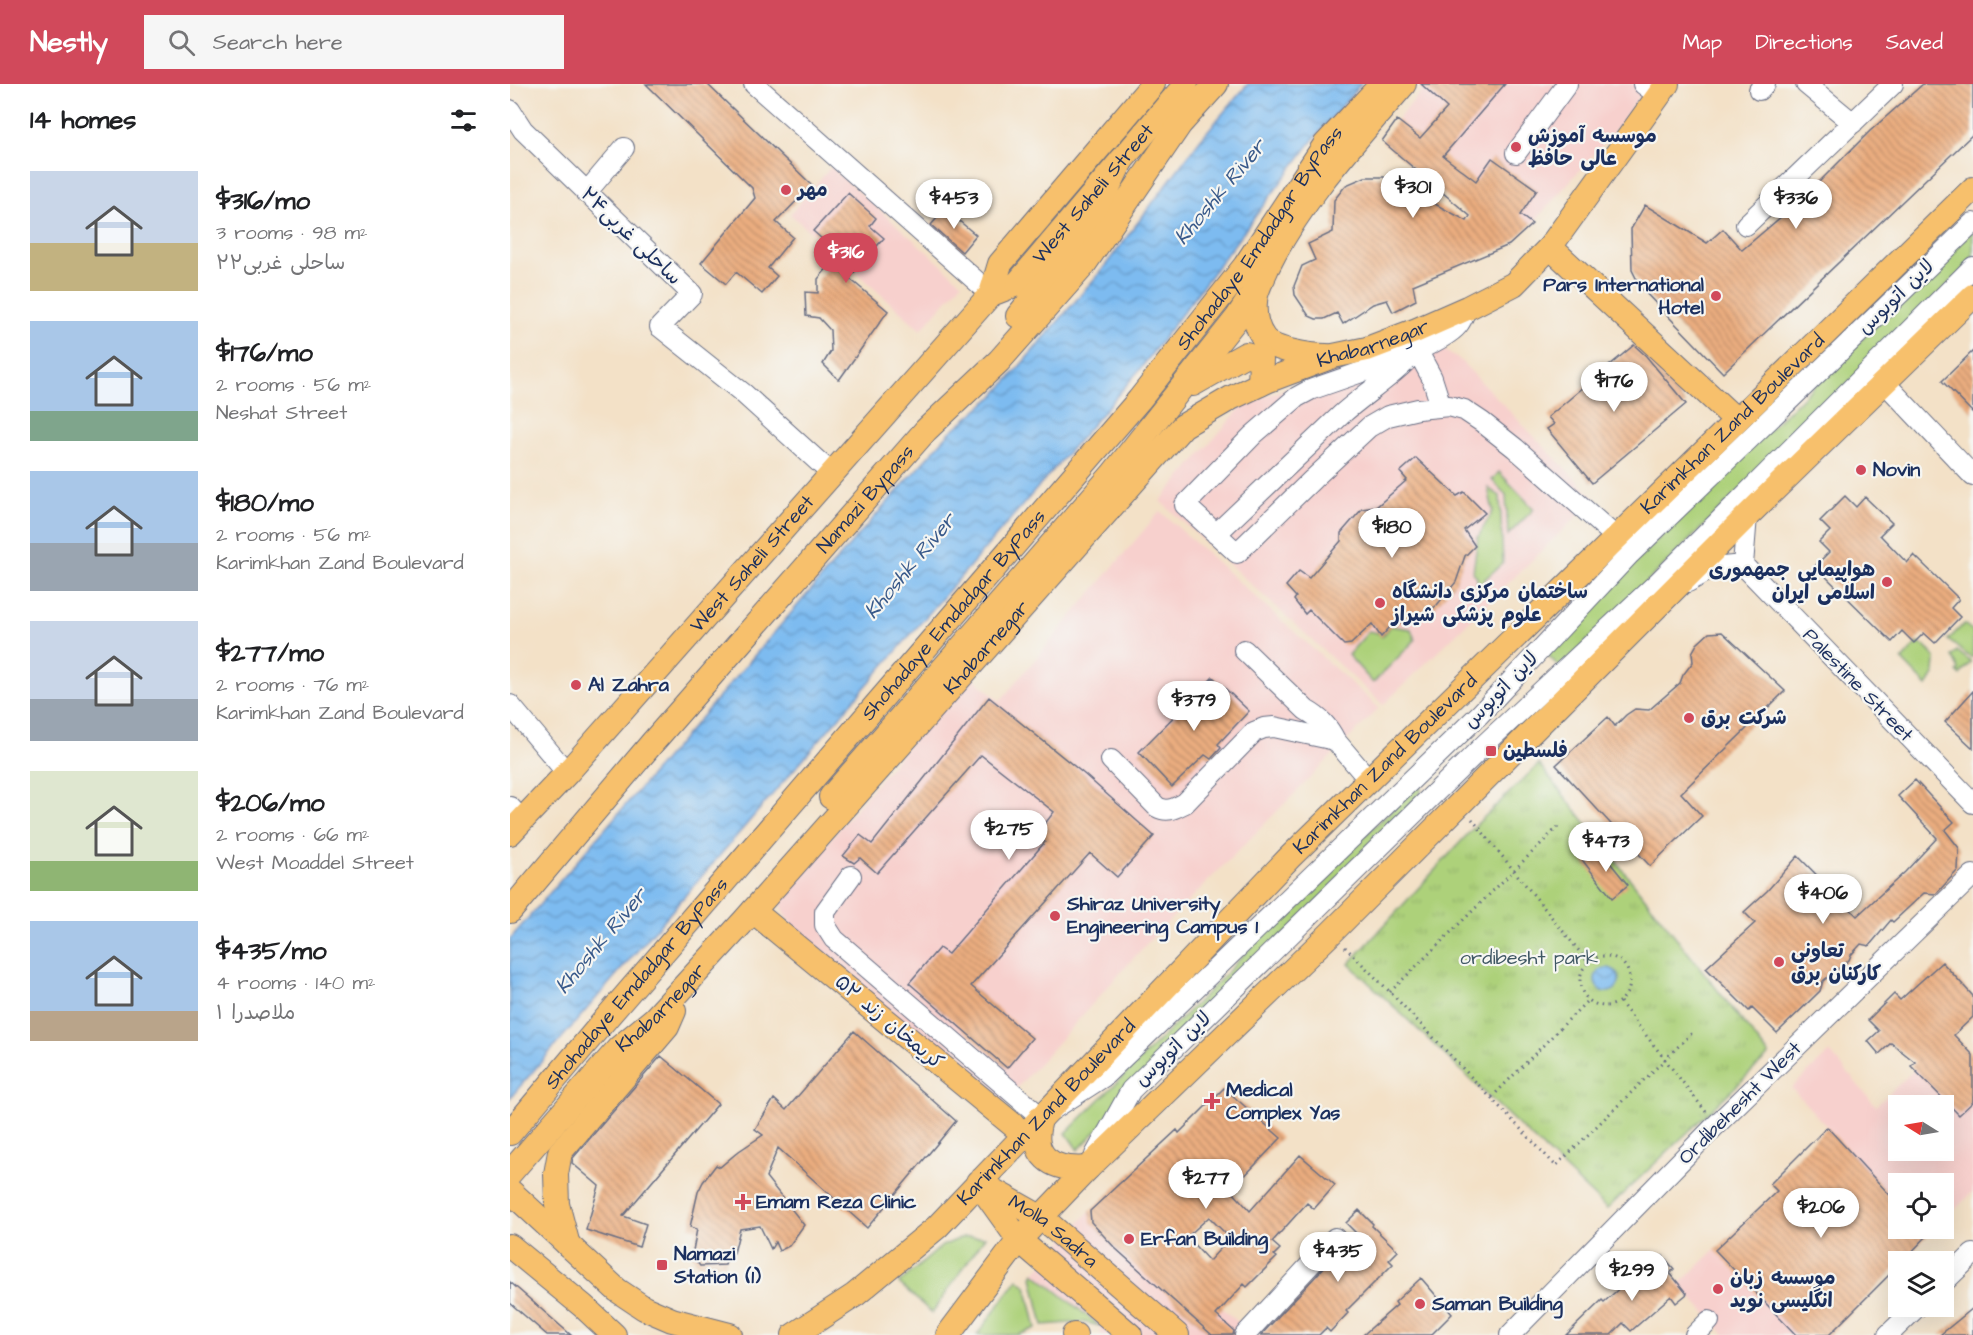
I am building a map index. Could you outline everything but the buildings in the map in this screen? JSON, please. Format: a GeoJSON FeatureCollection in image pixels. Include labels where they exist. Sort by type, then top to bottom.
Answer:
{"type":"FeatureCollection","features":[{"type":"Feature","properties":{"kind":"main road","name":"West Saheli Street"},"geometry":{"type":"LineString","coordinates":[[514,820],[567,773],[992,294],[1017,284],[1186,84]]}},
{"type":"Feature","properties":{"kind":"main road","name":"Namazi Bypass"},"geometry":{"type":"LineString","coordinates":[[510,911],[653,742],[926,430],[999,361],[1083,266],[1180,124],[1216,84]]}},
{"type":"Feature","properties":{"kind":"main road","name":"Shohadaye Emdadgar ByPass"},"geometry":{"type":"LineString","coordinates":[[510,1133],[1139,400],[1245,266],[1325,145],[1382,84]]}},
{"type":"Feature","properties":{"kind":"main road"},"geometry":{"type":"LineString","coordinates":[[1333,356],[1308,356],[1287,350],[1264,339],[1256,323],[1255,300],[1278,246],[1310,197],[1404,84]]}},
{"type":"Feature","properties":{"kind":"main road","name":"West Saheli Street"},"geometry":{"type":"LineString","coordinates":[[992,294],[1000,264],[1147,86]]}},
{"type":"Feature","properties":{"kind":"main road","name":"Khabarnegar"},"geometry":{"type":"LineString","coordinates":[[511,1186],[619,1048],[654,1019],[685,986],[1183,426],[1260,384],[1333,356],[1367,349],[1467,308],[1514,284],[1550,247],[1656,88]]}},
{"type":"Feature","properties":{"kind":"main road"},"geometry":{"type":"LineString","coordinates":[[926,430],[1088,230],[1121,161]]}},
{"type":"Feature","properties":{"kind":"main road","name":"Karimkhan Zand Boulevard"},"geometry":{"type":"LineString","coordinates":[[794,1335],[829,1314],[864,1288],[936,1227],[1289,858],[1618,539],[1973,189]]}},
{"type":"Feature","properties":{"kind":"main road"},"geometry":{"type":"LineString","coordinates":[[1550,247],[1737,420]]}},
{"type":"Feature","properties":{"kind":"main road"},"geometry":{"type":"LineString","coordinates":[[619,1048],[647,1007],[1112,475],[1237,318],[1263,278]]}},
{"type":"Feature","properties":{"kind":"main road"},"geometry":{"type":"LineString","coordinates":[[948,1335],[1019,1240],[1088,1168],[1331,933],[1747,516],[1973,297]]}},
{"type":"Feature","properties":{"kind":"main road"},"geometry":{"type":"LineString","coordinates":[[1179,393],[1228,362],[1246,354],[1262,359],[1260,384]]}},
{"type":"Feature","properties":{"kind":"main road","name":"کریمخان زند ۵۲"},"geometry":{"type":"LineString","coordinates":[[753,911],[1024,1134]]}},
{"type":"Feature","properties":{"kind":"main road"},"geometry":{"type":"LineString","coordinates":[[568,1245],[557,1204],[556,1174],[560,1152],[667,1027],[685,986]]}},
{"type":"Feature","properties":{"kind":"main road"},"geometry":{"type":"LineString","coordinates":[[1041,1117],[1036,1131],[1037,1144],[1046,1160],[1060,1167],[1088,1168]]}},
{"type":"Feature","properties":{"kind":"main road","name":"Molla Sadra"},"geometry":{"type":"LineString","coordinates":[[978,1182],[1042,1218],[1177,1335]]}},
{"type":"Feature","properties":{"kind":"main road","name":"Molla Sadra"},"geometry":{"type":"LineString","coordinates":[[978,1182],[1019,1240],[1130,1335]]}},
{"type":"Feature","properties":{"kind":"main road"},"geometry":{"type":"LineString","coordinates":[[511,1186],[568,1245],[617,1290],[675,1327],[730,1335]]}},
{"type":"Feature","properties":{"kind":"main road"},"geometry":{"type":"LineString","coordinates":[[510,1246],[583,1306],[614,1335]]}},
{"type":"Feature","properties":{"kind":"street"},"geometry":{"type":"LineString","coordinates":[[754,84],[992,294]]}},
{"type":"Feature","properties":{"kind":"street"},"geometry":{"type":"LineString","coordinates":[[1515,153],[1567,84]]}},
{"type":"Feature","properties":{"kind":"street"},"geometry":{"type":"LineString","coordinates":[[1806,84],[1853,123]]}},
{"type":"Feature","properties":{"kind":"street"},"geometry":{"type":"LineString","coordinates":[[1746,225],[1893,84]]}},
{"type":"Feature","properties":{"kind":"street","name":"ساحلی غربی۲۴"},"geometry":{"type":"LineString","coordinates":[[510,110],[523,130],[692,294],[660,327],[743,393],[832,474]]}},
{"type":"Feature","properties":{"kind":"street"},"geometry":{"type":"LineString","coordinates":[[586,193],[624,148]]}},
{"type":"Feature","properties":{"kind":"street","name":"لاین اتوبوس"},"geometry":{"type":"LineString","coordinates":[[1041,1117],[1103,1077],[1120,1061],[1471,722],[1630,554],[1973,223]]}},
{"type":"Feature","properties":{"kind":"street","name":"لاین اتوبوس"},"geometry":{"type":"LineString","coordinates":[[1088,1168],[1131,1090],[1486,743],[1658,583],[1973,267]]}},
{"type":"Feature","properties":{"kind":"street"},"geometry":{"type":"LineString","coordinates":[[1467,308],[1458,325],[1447,334],[1417,350],[1310,390],[1297,398],[1253,435],[1185,505],[1237,553],[1369,427],[1388,416],[1419,409],[1449,406],[1464,410],[1482,422],[1515,448],[1618,539]]}},
{"type":"Feature","properties":{"kind":"street"},"geometry":{"type":"LineString","coordinates":[[1417,350],[1432,378],[1441,406]]}},
{"type":"Feature","properties":{"kind":"street"},"geometry":{"type":"LineString","coordinates":[[1216,534],[1342,414],[1363,395],[1394,374],[1417,350]]}},
{"type":"Feature","properties":{"kind":"street"},"geometry":{"type":"LineString","coordinates":[[1885,383],[1973,476]]}},
{"type":"Feature","properties":{"kind":"street"},"geometry":{"type":"LineString","coordinates":[[1672,591],[1713,568],[1743,565],[1747,516]]}},
{"type":"Feature","properties":{"kind":"street","name":"Palestine Street"},"geometry":{"type":"LineString","coordinates":[[1743,565],[1973,804]]}},
{"type":"Feature","properties":{"kind":"street"},"geometry":{"type":"LineString","coordinates":[[1245,650],[1306,710],[1318,717],[1369,780]]}},
{"type":"Feature","properties":{"kind":"street"},"geometry":{"type":"LineString","coordinates":[[510,705],[567,773]]}},
{"type":"Feature","properties":{"kind":"street"},"geometry":{"type":"LineString","coordinates":[[1274,727],[1294,711],[1306,710]]}},
{"type":"Feature","properties":{"kind":"street"},"geometry":{"type":"LineString","coordinates":[[1111,760],[1157,807],[1163,810],[1173,809],[1185,803],[1254,732],[1274,727],[1335,740]]}},
{"type":"Feature","properties":{"kind":"street","name":"Ordibehesht West"},"geometry":{"type":"LineString","coordinates":[[1510,1335],[1726,1116],[1973,874]]}},
{"type":"Feature","properties":{"kind":"street"},"geometry":{"type":"LineString","coordinates":[[851,876],[825,912],[825,925],[834,939],[1041,1117]]}},
{"type":"Feature","properties":{"kind":"street"},"geometry":{"type":"LineString","coordinates":[[1245,1335],[1335,1238]]}},
{"type":"Feature","properties":{"kind":"street"},"geometry":{"type":"LineString","coordinates":[[1954,1272],[1973,1254]]}},
{"type":"Feature","properties":{"kind":"street"},"geometry":{"type":"LineString","coordinates":[[1888,1335],[1907,1317]]}},
{"type":"Feature","properties":{"kind":"street"},"geometry":{"type":"LineString","coordinates":[[1695,1335],[1709,1321]]}},
{"type":"Feature","properties":{"kind":"path"},"geometry":{"type":"LineString","coordinates":[[1477,824],[1588,962]]}},
{"type":"Feature","properties":{"kind":"path"},"geometry":{"type":"LineString","coordinates":[[1390,992],[1559,826]]}},
{"type":"Feature","properties":{"kind":"path"},"geometry":{"type":"LineString","coordinates":[[1331,933],[1556,1166],[1693,1032]]}},
{"type":"Feature","properties":{"kind":"path"},"geometry":{"type":"LineString","coordinates":[[1611,956],[1625,965],[1629,972],[1630,989],[1620,1002],[1604,1007],[1588,1000],[1583,994],[1580,977],[1588,962],[1595,957],[1611,956]]}},
{"type":"Feature","properties":{"kind":"path"},"geometry":{"type":"LineString","coordinates":[[1491,1097],[1588,1000]]}},
{"type":"Feature","properties":{"kind":"path"},"geometry":{"type":"LineString","coordinates":[[1620,1002],[1708,1114]]}},
{"type":"Feature","properties":{"kind":"shaded area","name":"موسسه آموزش عالی حافظ"},"geometry":{"type":"Polygon","coordinates":[[[1428,84],[1649,84],[1611,135],[1532,224],[1397,120],[1428,84]]]}},
{"type":"Feature","properties":{"kind":"shaded area"},"geometry":{"type":"Polygon","coordinates":[[[831,167],[962,283],[921,330],[790,214],[831,167]]]}},
{"type":"Feature","properties":{"kind":"shaded area","name":"ساختمان مرکزی دانشگاه علوم پزشکی شیراز"},"geometry":{"type":"Polygon","coordinates":[[[1410,341],[1431,343],[1458,358],[1595,499],[1383,705],[1160,501],[1243,405],[1410,341]]]}},
{"type":"Feature","properties":{"kind":"shaded area"},"geometry":{"type":"Polygon","coordinates":[[[1160,511],[1379,708],[1150,940],[999,1108],[803,939],[786,917],[780,900],[968,673],[1000,701],[1160,511]]]}},
{"type":"Feature","properties":{"kind":"shaded area"},"geometry":{"type":"Polygon","coordinates":[[[1830,1052],[1876,1106],[1915,1069],[1940,1095],[1888,1095],[1888,1161],[1954,1161],[1954,1110],[1959,1115],[1973,1102],[1973,1192],[1954,1210],[1954,1173],[1888,1173],[1888,1193],[1791,1088],[1830,1052]]]}},
{"type":"Feature","properties":{"kind":"shaded area"},"geometry":{"type":"Polygon","coordinates":[[[1090,1211],[1188,1278],[1238,1322],[1262,1335],[1101,1335],[1100,1325],[1034,1273],[1090,1211]]]}},
{"type":"Feature","properties":{"kind":"shaded area","name":"موسسه زبان انگلیسی نوید"},"geometry":{"type":"Polygon","coordinates":[[[1715,1250],[1796,1335],[1725,1335],[1679,1284],[1715,1250]]]}},
{"type":"Feature","properties":{"kind":"green space"},"geometry":{"type":"Polygon","coordinates":[[[1973,230],[1973,260],[1560,668],[1544,651],[1973,230]]]}},
{"type":"Feature","properties":{"kind":"green space"},"geometry":{"type":"Polygon","coordinates":[[[1499,472],[1534,509],[1508,535],[1506,495],[1492,480],[1499,472]]]}},
{"type":"Feature","properties":{"kind":"green space"},"geometry":{"type":"Polygon","coordinates":[[[1488,488],[1500,496],[1503,563],[1477,586],[1477,577],[1473,572],[1478,537],[1493,511],[1488,488]]]}},
{"type":"Feature","properties":{"kind":"green space"},"geometry":{"type":"Polygon","coordinates":[[[1964,624],[1973,631],[1973,657],[1948,640],[1964,624]]]}},
{"type":"Feature","properties":{"kind":"green space"},"geometry":{"type":"Polygon","coordinates":[[[1391,626],[1411,629],[1415,640],[1373,683],[1348,655],[1369,631],[1378,633],[1382,637],[1391,626]]]}},
{"type":"Feature","properties":{"kind":"green space"},"geometry":{"type":"Polygon","coordinates":[[[1917,643],[1925,646],[1935,658],[1934,675],[1927,686],[1902,660],[1917,643]]]}},
{"type":"Feature","properties":{"kind":"green space"},"geometry":{"type":"Polygon","coordinates":[[[1957,651],[1971,662],[1960,675],[1952,656],[1957,651]]]}},
{"type":"Feature","properties":{"kind":"green space","name":"ordibesht park"},"geometry":{"type":"Polygon","coordinates":[[[1539,764],[1769,1055],[1607,1209],[1349,964],[1477,824],[1539,764]]]}},
{"type":"Feature","properties":{"kind":"green space"},"geometry":{"type":"Polygon","coordinates":[[[1420,784],[1421,792],[1341,879],[1078,1150],[1066,1133],[1222,978],[1290,905],[1420,784]]]}},
{"type":"Feature","properties":{"kind":"green space"},"geometry":{"type":"Polygon","coordinates":[[[963,1237],[985,1237],[932,1313],[899,1283],[942,1246],[963,1237]]]}},
{"type":"Feature","properties":{"kind":"green space"},"geometry":{"type":"Polygon","coordinates":[[[1034,1273],[1100,1326],[1083,1322],[1043,1325],[1032,1277],[1034,1273]]]}},
{"type":"Feature","properties":{"kind":"green space"},"geometry":{"type":"Polygon","coordinates":[[[1018,1279],[1026,1286],[1036,1328],[1018,1335],[977,1335],[1018,1279]]]}},
{"type":"Feature","properties":{"kind":"water","name":"Khoshk River"},"geometry":{"type":"Polygon","coordinates":[[[1248,84],[1361,84],[1312,141],[1141,368],[510,1098],[510,939],[950,432],[996,394],[1102,270],[1200,140],[1248,84]]]}},
{"type":"Feature","properties":{"kind":"water"},"geometry":{"type":"Polygon","coordinates":[[[1607,968],[1612,969],[1618,975],[1618,985],[1612,991],[1607,992],[1602,991],[1596,985],[1595,980],[1596,975],[1602,969],[1607,968]]]}},
{"type":"Feature","properties":{"kind":"place","name":"موسسه آموزش عالی حافظ"},"geometry":{"type":"Point","coordinates":[1516,147]}},
{"type":"Feature","properties":{"kind":"place","name":"مهر"},"geometry":{"type":"Point","coordinates":[786,190]}},
{"type":"Feature","properties":{"kind":"place","name":"Pars International Hotel"},"geometry":{"type":"Point","coordinates":[1716,296]}},
{"type":"Feature","properties":{"kind":"place","name":"Novin"},"geometry":{"type":"Point","coordinates":[1861,470]}},
{"type":"Feature","properties":{"kind":"place","name":"هواپیمایی جمهموری اسلامی ایران"},"geometry":{"type":"Point","coordinates":[1887,582]}},
{"type":"Feature","properties":{"kind":"place","name":"ساختمان مرکزی دانشگاه علوم پزشکی شیراز"},"geometry":{"type":"Point","coordinates":[1380,603]}},
{"type":"Feature","properties":{"kind":"place","name":"Al Zahra"},"geometry":{"type":"Point","coordinates":[576,685]}},
{"type":"Feature","properties":{"kind":"place","name":"شرکت برق"},"geometry":{"type":"Point","coordinates":[1689,718]}},
{"type":"Feature","properties":{"kind":"place","name":"فلسطین"},"geometry":{"type":"Point","coordinates":[1491,751]}},
{"type":"Feature","properties":{"kind":"place","name":"Shiraz University Engineering Campus 1"},"geometry":{"type":"Point","coordinates":[1055,916]}},
{"type":"Feature","properties":{"kind":"place","name":"تعاونی کارکنان برق"},"geometry":{"type":"Point","coordinates":[1779,962]}},
{"type":"Feature","properties":{"kind":"place","name":"Medical Complex Yas"},"geometry":{"type":"Point","coordinates":[1212,1101]}},
{"type":"Feature","properties":{"kind":"place","name":"Emam Reza Clinic"},"geometry":{"type":"Point","coordinates":[743,1202]}},
{"type":"Feature","properties":{"kind":"place","name":"Erfan Building"},"geometry":{"type":"Point","coordinates":[1129,1239]}},
{"type":"Feature","properties":{"kind":"place","name":"Namazi Station (1)"},"geometry":{"type":"Point","coordinates":[662,1265]}},
{"type":"Feature","properties":{"kind":"place","name":"موسسه زبان انگلیسی نوید"},"geometry":{"type":"Point","coordinates":[1718,1289]}},
{"type":"Feature","properties":{"kind":"place","name":"Saman Building"},"geometry":{"type":"Point","coordinates":[1420,1304]}}]}
